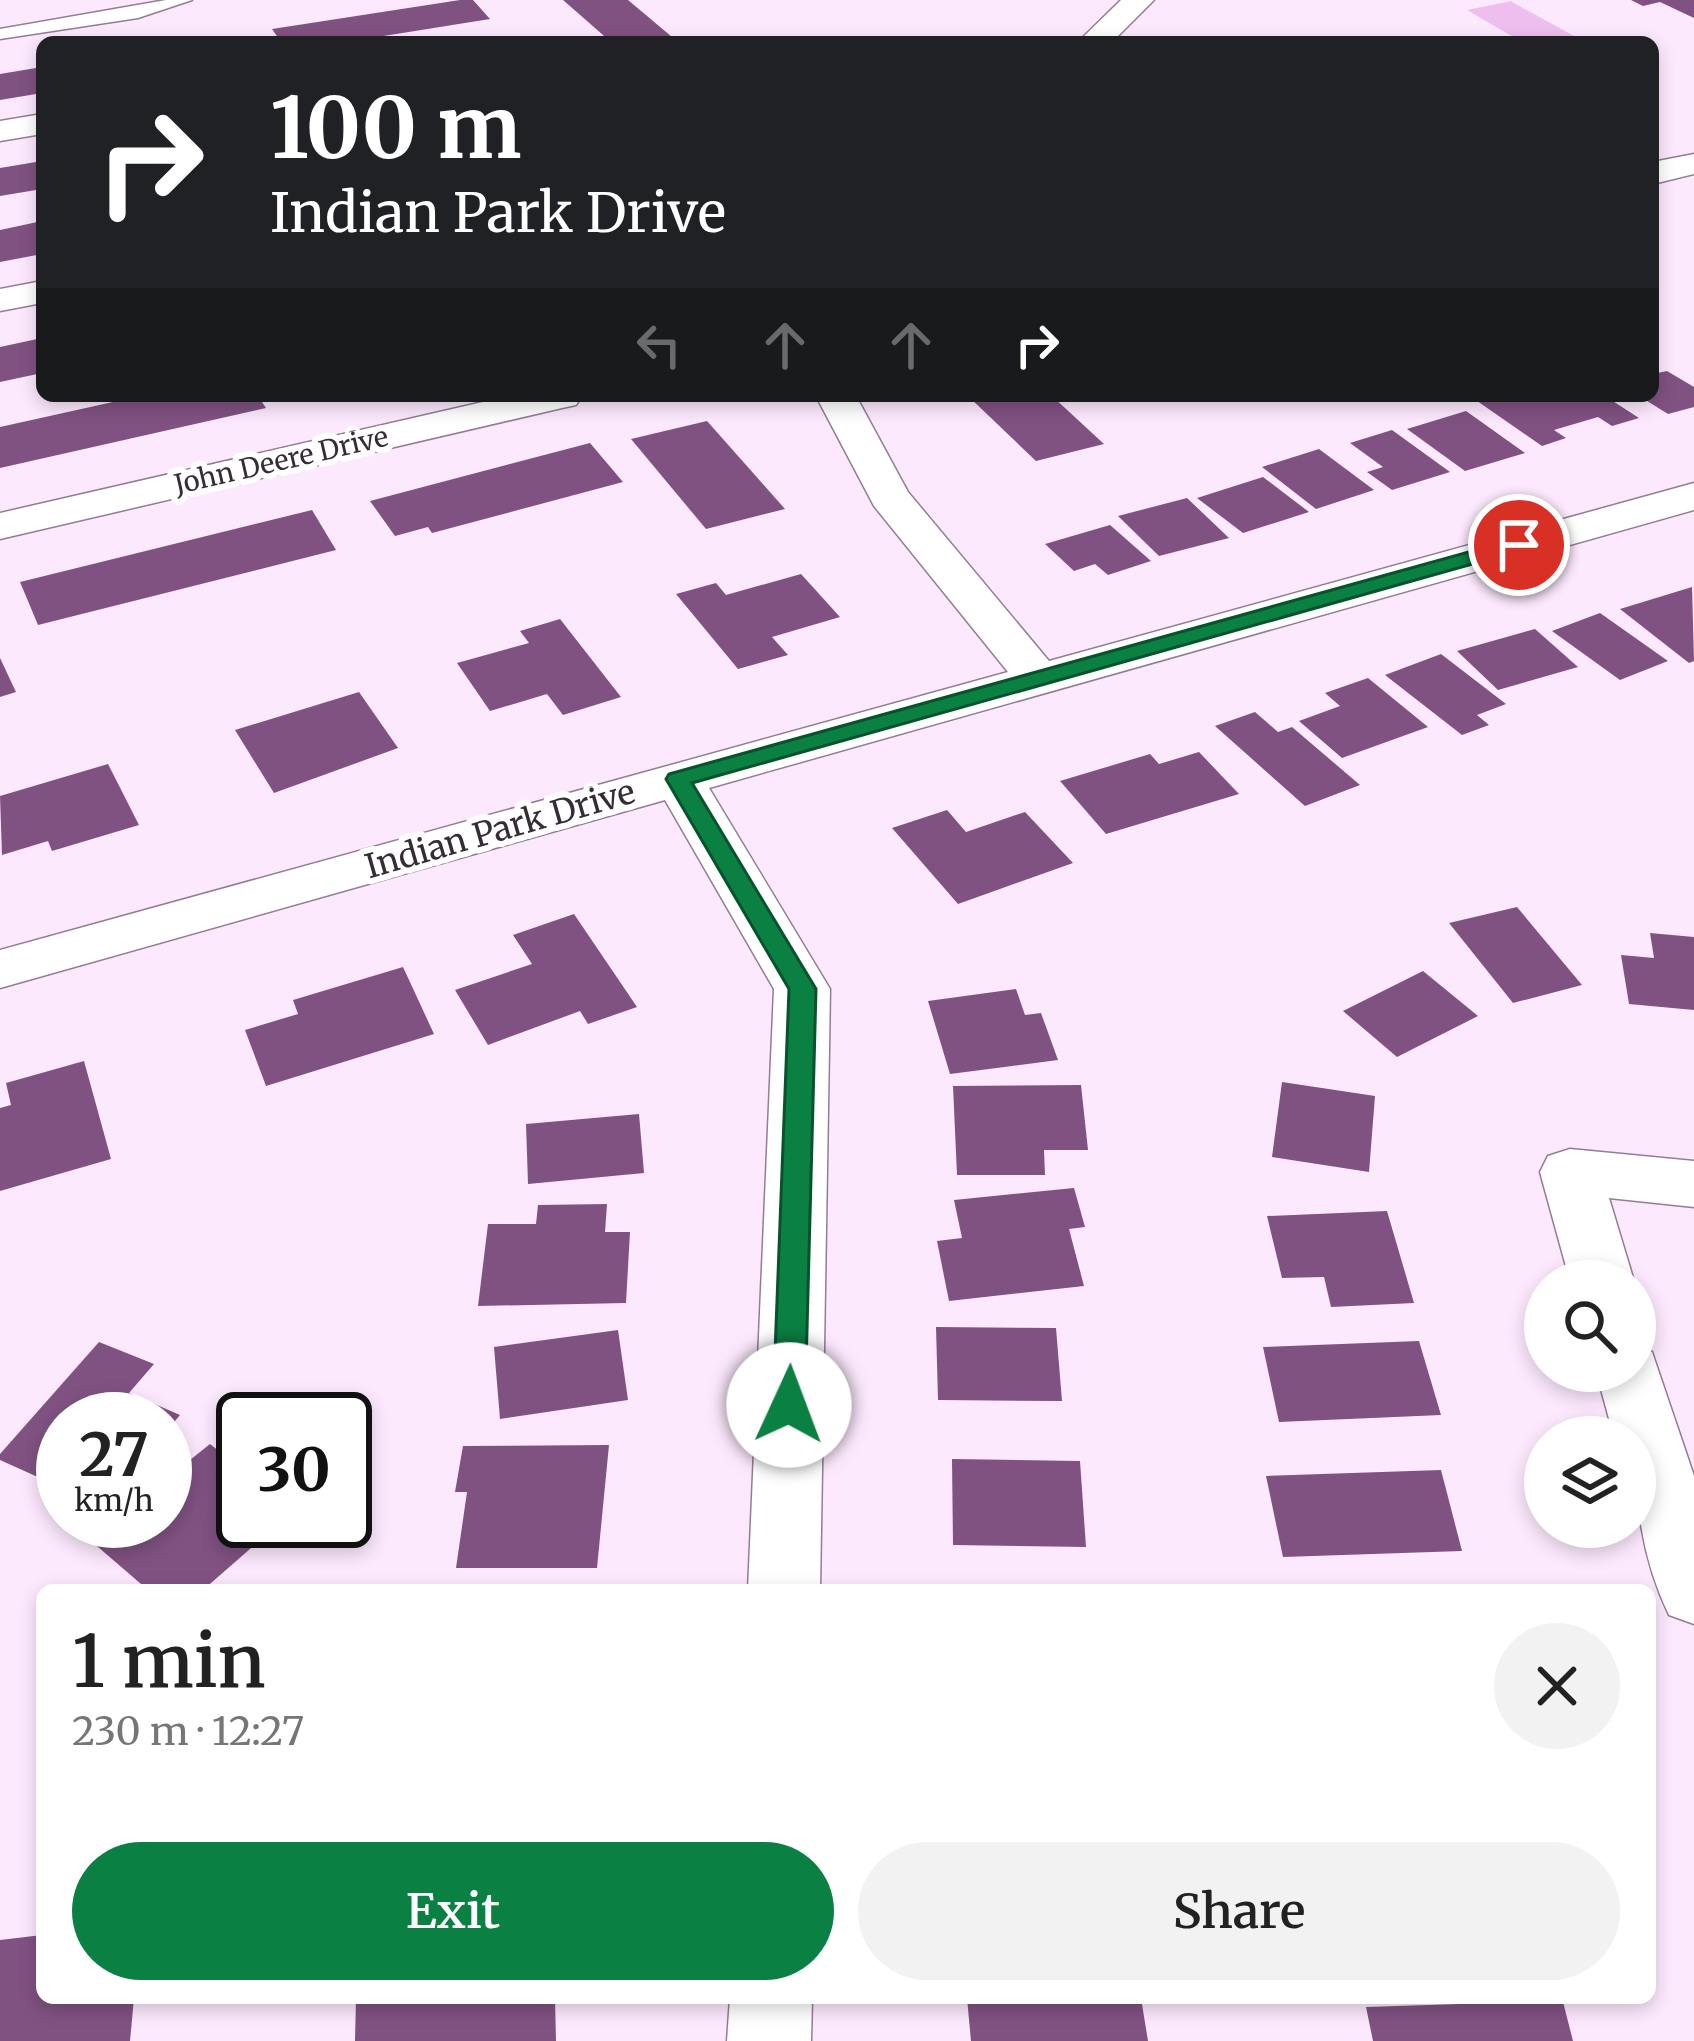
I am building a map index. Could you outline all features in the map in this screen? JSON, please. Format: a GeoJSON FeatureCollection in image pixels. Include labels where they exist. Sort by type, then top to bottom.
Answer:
{"type":"FeatureCollection","features":[{"type":"Feature","properties":{"kind":"street"},"geometry":{"type":"LineString","coordinates":[[1100,36],[1139,0]]}},
{"type":"Feature","properties":{"kind":"street"},"geometry":{"type":"LineString","coordinates":[[0,131],[36,125]]}},
{"type":"Feature","properties":{"kind":"street"},"geometry":{"type":"LineString","coordinates":[[1659,172],[1694,164]]}},
{"type":"Feature","properties":{"kind":"street"},"geometry":{"type":"LineString","coordinates":[[0,300],[36,293]]}},
{"type":"Feature","properties":{"kind":"street","name":"John Deere Drive"},"geometry":{"type":"LineString","coordinates":[[0,526],[536,402]]}},
{"type":"Feature","properties":{"kind":"street"},"geometry":{"type":"LineString","coordinates":[[839,402],[889,497],[1038,678]]}},
{"type":"Feature","properties":{"kind":"street","name":"Indian Park Drive"},"geometry":{"type":"LineString","coordinates":[[0,969],[1694,496]]}},
{"type":"Feature","properties":{"kind":"street"},"geometry":{"type":"LineString","coordinates":[[678,779],[802,989],[784,1584]]}},
{"type":"Feature","properties":{"kind":"street"},"geometry":{"type":"LineString","coordinates":[[1596,1260],[1570,1172],[1694,1184]]}},
{"type":"Feature","properties":{"kind":"street"},"geometry":{"type":"LineString","coordinates":[[1635,1392],[1694,1593]]}},
{"type":"Feature","properties":{"kind":"street"},"geometry":{"type":"LineString","coordinates":[[770,2041],[771,2004]]}},
{"type":"Feature","properties":{"kind":"lane"},"geometry":{"type":"LineString","coordinates":[[0,34],[138,13],[184,0]]}},
{"type":"Feature","properties":{"kind":"shaded area"},"geometry":{"type":"Polygon","coordinates":[[[1512,1],[1574,36],[1512,36],[1467,10],[1512,1]]]}},
{"type":"Feature","properties":{"kind":"building"},"geometry":{"type":"Polygon","coordinates":[[[460,0],[473,0],[490,19],[384,36],[277,36],[272,29],[460,0]]]}},
{"type":"Feature","properties":{"kind":"building"},"geometry":{"type":"Polygon","coordinates":[[[563,0],[628,0],[671,36],[604,36],[563,0]]]}},
{"type":"Feature","properties":{"kind":"building"},"geometry":{"type":"Polygon","coordinates":[[[1631,0],[1694,0],[1694,18],[1660,2],[1643,6],[1631,0]]]}},
{"type":"Feature","properties":{"kind":"building"},"geometry":{"type":"Polygon","coordinates":[[[36,68],[36,94],[0,100],[0,74],[36,68]]]}},
{"type":"Feature","properties":{"kind":"building"},"geometry":{"type":"Polygon","coordinates":[[[36,162],[36,190],[0,196],[0,168],[36,162]]]}},
{"type":"Feature","properties":{"kind":"building"},"geometry":{"type":"Polygon","coordinates":[[[36,222],[36,255],[0,262],[0,230],[36,222]]]}},
{"type":"Feature","properties":{"kind":"building"},"geometry":{"type":"Polygon","coordinates":[[[36,339],[36,374],[0,382],[0,347],[36,339]]]}},
{"type":"Feature","properties":{"kind":"building"},"geometry":{"type":"Polygon","coordinates":[[[1667,371],[1694,387],[1694,407],[1668,414],[1649,402],[1659,402],[1659,373],[1667,371]]]}},
{"type":"Feature","properties":{"kind":"building"},"geometry":{"type":"Polygon","coordinates":[[[113,402],[262,402],[266,408],[0,468],[0,427],[113,402]]]}},
{"type":"Feature","properties":{"kind":"building"},"geometry":{"type":"Polygon","coordinates":[[[974,402],[1058,402],[1104,444],[1036,461],[974,402]]]}},
{"type":"Feature","properties":{"kind":"building"},"geometry":{"type":"Polygon","coordinates":[[[1479,402],[1614,402],[1639,418],[1612,426],[1598,417],[1554,430],[1566,438],[1542,446],[1479,402]]]}},
{"type":"Feature","properties":{"kind":"building"},"geometry":{"type":"Polygon","coordinates":[[[1466,411],[1525,453],[1465,471],[1407,429],[1466,411]]]}},
{"type":"Feature","properties":{"kind":"building"},"geometry":{"type":"Polygon","coordinates":[[[707,421],[785,509],[706,529],[631,439],[707,421]]]}},
{"type":"Feature","properties":{"kind":"building"},"geometry":{"type":"Polygon","coordinates":[[[1392,430],[1450,472],[1392,490],[1367,472],[1383,467],[1350,443],[1392,430]]]}},
{"type":"Feature","properties":{"kind":"building"},"geometry":{"type":"Polygon","coordinates":[[[590,443],[623,482],[432,533],[428,527],[395,536],[370,501],[590,443]]]}},
{"type":"Feature","properties":{"kind":"building"},"geometry":{"type":"Polygon","coordinates":[[[1319,449],[1374,490],[1316,509],[1262,467],[1319,449]]]}},
{"type":"Feature","properties":{"kind":"building"},"geometry":{"type":"Polygon","coordinates":[[[1263,477],[1309,512],[1243,533],[1197,498],[1263,477]]]}},
{"type":"Feature","properties":{"kind":"building"},"geometry":{"type":"Polygon","coordinates":[[[1187,498],[1229,538],[1159,556],[1118,516],[1187,498]]]}},
{"type":"Feature","properties":{"kind":"building"},"geometry":{"type":"Polygon","coordinates":[[[312,510],[336,550],[38,625],[20,582],[312,510]]]}},
{"type":"Feature","properties":{"kind":"building"},"geometry":{"type":"Polygon","coordinates":[[[1110,525],[1151,561],[1108,575],[1095,564],[1074,571],[1045,544],[1110,525]]]}},
{"type":"Feature","properties":{"kind":"building"},"geometry":{"type":"Polygon","coordinates":[[[801,574],[840,617],[772,637],[788,655],[738,669],[676,594],[716,583],[726,595],[801,574]]]}},
{"type":"Feature","properties":{"kind":"building"},"geometry":{"type":"Polygon","coordinates":[[[1692,587],[1694,661],[1689,663],[1620,609],[1692,587]]]}},
{"type":"Feature","properties":{"kind":"building"},"geometry":{"type":"Polygon","coordinates":[[[1600,613],[1668,661],[1620,680],[1552,631],[1600,613]]]}},
{"type":"Feature","properties":{"kind":"building"},"geometry":{"type":"Polygon","coordinates":[[[560,619],[621,697],[563,715],[547,694],[490,711],[457,663],[529,643],[520,631],[560,619]]]}},
{"type":"Feature","properties":{"kind":"building"},"geometry":{"type":"Polygon","coordinates":[[[1535,629],[1578,667],[1498,690],[1457,651],[1535,629]]]}},
{"type":"Feature","properties":{"kind":"building"},"geometry":{"type":"Polygon","coordinates":[[[1441,654],[1506,704],[1477,715],[1489,725],[1462,735],[1385,675],[1441,654]]]}},
{"type":"Feature","properties":{"kind":"building"},"geometry":{"type":"Polygon","coordinates":[[[0,658],[16,692],[0,697],[0,658]]]}},
{"type":"Feature","properties":{"kind":"building"},"geometry":{"type":"Polygon","coordinates":[[[1368,678],[1428,727],[1342,758],[1299,721],[1340,706],[1325,693],[1368,678]]]}},
{"type":"Feature","properties":{"kind":"building"},"geometry":{"type":"Polygon","coordinates":[[[359,692],[398,748],[274,793],[235,730],[359,692]]]}},
{"type":"Feature","properties":{"kind":"building"},"geometry":{"type":"Polygon","coordinates":[[[1255,712],[1278,732],[1292,727],[1360,785],[1305,806],[1215,726],[1255,712]]]}},
{"type":"Feature","properties":{"kind":"building"},"geometry":{"type":"Polygon","coordinates":[[[1199,752],[1239,794],[1106,834],[1060,781],[1150,754],[1159,764],[1199,752]]]}},
{"type":"Feature","properties":{"kind":"building"},"geometry":{"type":"Polygon","coordinates":[[[108,764],[139,825],[52,851],[48,841],[2,855],[0,796],[108,764]]]}},
{"type":"Feature","properties":{"kind":"building"},"geometry":{"type":"Polygon","coordinates":[[[947,810],[966,832],[1025,812],[1073,863],[958,904],[892,828],[947,810]]]}},
{"type":"Feature","properties":{"kind":"building"},"geometry":{"type":"Polygon","coordinates":[[[1517,907],[1582,985],[1513,1003],[1449,923],[1517,907]]]}},
{"type":"Feature","properties":{"kind":"building"},"geometry":{"type":"Polygon","coordinates":[[[574,914],[637,1007],[588,1024],[580,1011],[488,1045],[455,990],[532,964],[513,935],[574,914]]]}},
{"type":"Feature","properties":{"kind":"building"},"geometry":{"type":"Polygon","coordinates":[[[1650,933],[1694,937],[1694,1010],[1629,1004],[1621,955],[1654,958],[1650,933]]]}},
{"type":"Feature","properties":{"kind":"building"},"geometry":{"type":"Polygon","coordinates":[[[403,967],[434,1034],[266,1086],[245,1030],[298,1014],[293,1000],[403,967]]]}},
{"type":"Feature","properties":{"kind":"building"},"geometry":{"type":"Polygon","coordinates":[[[1423,971],[1478,1016],[1397,1057],[1343,1011],[1423,971]]]}},
{"type":"Feature","properties":{"kind":"building"},"geometry":{"type":"Polygon","coordinates":[[[1016,989],[1025,1015],[1041,1013],[1058,1060],[950,1074],[928,1001],[1016,989]]]}},
{"type":"Feature","properties":{"kind":"building"},"geometry":{"type":"Polygon","coordinates":[[[84,1061],[111,1159],[0,1191],[0,1108],[11,1105],[6,1083],[84,1061]]]}},
{"type":"Feature","properties":{"kind":"building"},"geometry":{"type":"Polygon","coordinates":[[[1282,1082],[1375,1096],[1369,1172],[1272,1157],[1282,1082]]]}},
{"type":"Feature","properties":{"kind":"building"},"geometry":{"type":"Polygon","coordinates":[[[1081,1085],[1088,1150],[1044,1150],[1045,1175],[957,1175],[953,1086],[1081,1085]]]}},
{"type":"Feature","properties":{"kind":"building"},"geometry":{"type":"Polygon","coordinates":[[[639,1114],[644,1173],[528,1184],[526,1124],[639,1114]]]}},
{"type":"Feature","properties":{"kind":"building"},"geometry":{"type":"Polygon","coordinates":[[[1074,1188],[1085,1227],[1069,1229],[1084,1286],[949,1301],[937,1241],[962,1238],[954,1200],[1074,1188]]]}},
{"type":"Feature","properties":{"kind":"building"},"geometry":{"type":"Polygon","coordinates":[[[607,1204],[605,1232],[630,1232],[626,1303],[478,1306],[488,1224],[536,1224],[538,1205],[607,1204]]]}},
{"type":"Feature","properties":{"kind":"building"},"geometry":{"type":"Polygon","coordinates":[[[1387,1211],[1414,1303],[1331,1307],[1324,1277],[1282,1278],[1267,1216],[1387,1211]]]}},
{"type":"Feature","properties":{"kind":"building"},"geometry":{"type":"Polygon","coordinates":[[[936,1327],[1056,1328],[1062,1401],[938,1400],[936,1327]]]}},
{"type":"Feature","properties":{"kind":"building"},"geometry":{"type":"Polygon","coordinates":[[[618,1330],[628,1400],[500,1419],[494,1347],[618,1330]]]}},
{"type":"Feature","properties":{"kind":"building"},"geometry":{"type":"Polygon","coordinates":[[[1419,1341],[1441,1415],[1279,1422],[1263,1347],[1419,1341]]]}},
{"type":"Feature","properties":{"kind":"building"},"geometry":{"type":"Polygon","coordinates":[[[99,1342],[154,1364],[130,1392],[55,1392],[99,1342]]]}},
{"type":"Feature","properties":{"kind":"building"},"geometry":{"type":"Polygon","coordinates":[[[36,1413],[36,1476],[0,1460],[0,1454],[36,1413]]]}},
{"type":"Feature","properties":{"kind":"building"},"geometry":{"type":"Polygon","coordinates":[[[210,1444],[216,1449],[216,1548],[251,1548],[210,1584],[141,1584],[99,1548],[192,1548],[192,1458],[210,1444]]]}},
{"type":"Feature","properties":{"kind":"building"},"geometry":{"type":"Polygon","coordinates":[[[609,1445],[597,1568],[456,1568],[467,1492],[455,1492],[463,1446],[609,1445]]]}},
{"type":"Feature","properties":{"kind":"building"},"geometry":{"type":"Polygon","coordinates":[[[952,1459],[1080,1461],[1086,1547],[953,1545],[952,1459]]]}},
{"type":"Feature","properties":{"kind":"building"},"geometry":{"type":"Polygon","coordinates":[[[1441,1470],[1462,1551],[1283,1557],[1266,1476],[1441,1470]]]}},
{"type":"Feature","properties":{"kind":"building"},"geometry":{"type":"Polygon","coordinates":[[[36,1936],[36,2004],[133,2004],[130,2041],[0,2041],[0,1940],[36,1936]]]}},
{"type":"Feature","properties":{"kind":"building"},"geometry":{"type":"Polygon","coordinates":[[[356,2004],[555,2004],[556,2041],[355,2041],[356,2004]]]}},
{"type":"Feature","properties":{"kind":"building"},"geometry":{"type":"Polygon","coordinates":[[[968,2004],[1142,2004],[1148,2041],[971,2041],[968,2004]]]}},
{"type":"Feature","properties":{"kind":"building"},"geometry":{"type":"Polygon","coordinates":[[[1564,2004],[1573,2041],[1373,2041],[1366,2007],[1564,2004]]]}},
{"type":"Feature","properties":{"kind":"route"},"geometry":{"type":"LineString","coordinates":[[789,1405],[802,989],[678,779],[1519,545]]}}]}
